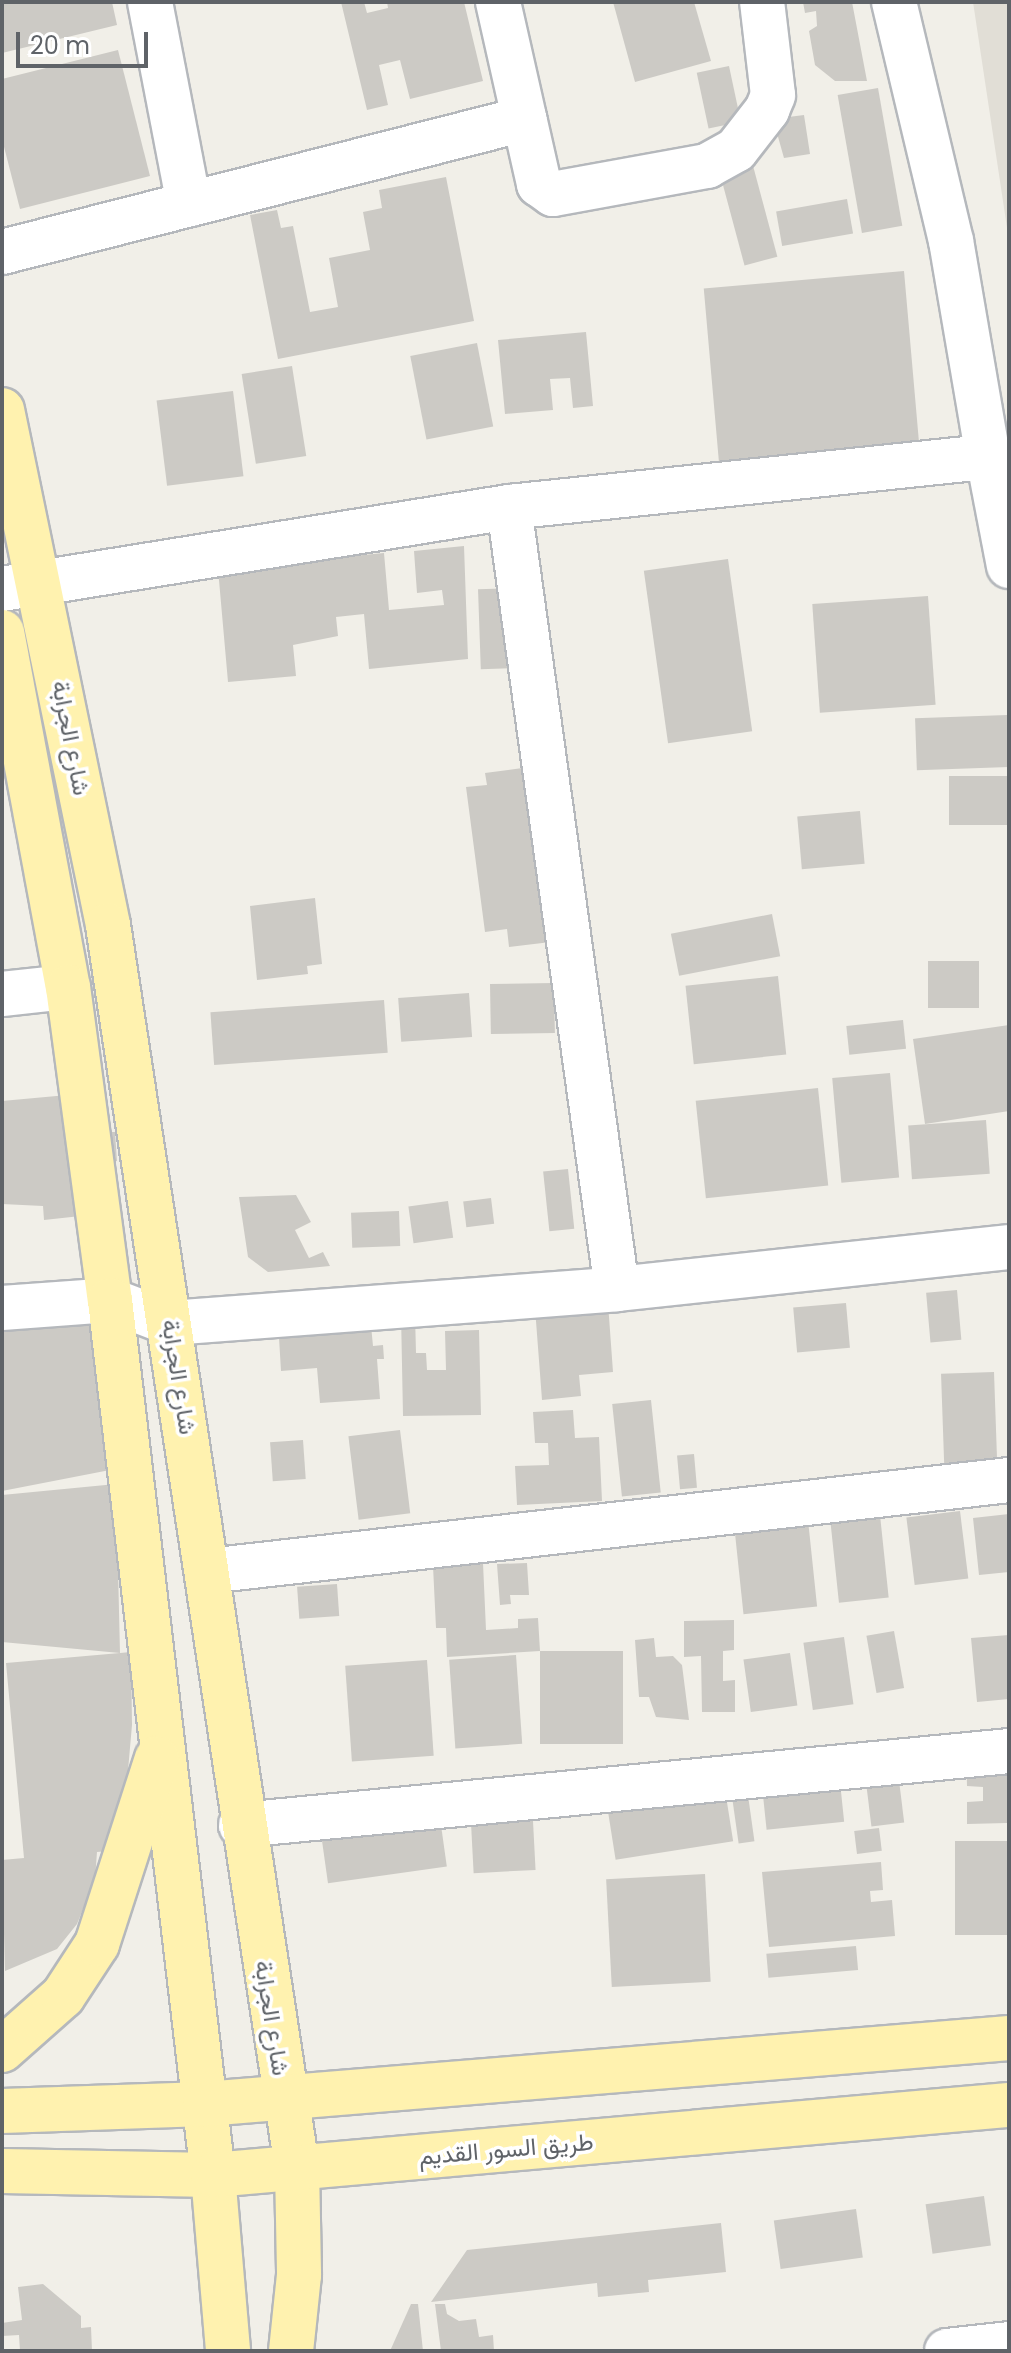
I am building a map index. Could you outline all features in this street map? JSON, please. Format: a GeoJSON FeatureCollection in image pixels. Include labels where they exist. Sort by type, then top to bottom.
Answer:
{"type":"FeatureCollection","features":[{"type":"Feature","properties":{"kind":"main road","name":"شارع الجرابة"},"geometry":{"type":"LineString","coordinates":[[2,410],[21,586],[108,925],[208,1571],[241,1825],[297,2167],[299,2275],[291,2351]]}},
{"type":"Feature","properties":{"kind":"main road","name":"شارع الجرابة"},"geometry":{"type":"LineString","coordinates":[[2,632],[68,987],[110,1300],[213,2175],[228,2351]]}},
{"type":"Feature","properties":{"kind":"main road"},"geometry":{"type":"LineString","coordinates":[[2,2050],[63,1996],[97,1944],[124,1872],[163,1736]]}},
{"type":"Feature","properties":{"kind":"main road"},"geometry":{"type":"LineString","coordinates":[[2,2111],[205,2104],[1009,2038]]}},
{"type":"Feature","properties":{"kind":"main road","name":"طريق السور القديم"},"geometry":{"type":"LineString","coordinates":[[2,2171],[213,2175],[1009,2105]]}},
{"type":"Feature","properties":{"kind":"street"},"geometry":{"type":"LineString","coordinates":[[150,2],[189,204]]}},
{"type":"Feature","properties":{"kind":"street"},"geometry":{"type":"LineString","coordinates":[[498,2],[539,184],[553,194],[722,161],[747,139],[773,95],[762,2]]}},
{"type":"Feature","properties":{"kind":"street"},"geometry":{"type":"LineString","coordinates":[[894,2],[951,241],[1009,566]]}},
{"type":"Feature","properties":{"kind":"street"},"geometry":{"type":"LineString","coordinates":[[2,252],[524,119]]}},
{"type":"Feature","properties":{"kind":"street"},"geometry":{"type":"LineString","coordinates":[[21,586],[509,507],[988,457]]}},
{"type":"Feature","properties":{"kind":"street"},"geometry":{"type":"LineString","coordinates":[[509,507],[617,1289]]}},
{"type":"Feature","properties":{"kind":"street"},"geometry":{"type":"LineString","coordinates":[[2,994],[68,987]]}},
{"type":"Feature","properties":{"kind":"street"},"geometry":{"type":"LineString","coordinates":[[2,1308],[110,1300],[170,1323],[617,1289],[1009,1247]]}},
{"type":"Feature","properties":{"kind":"street"},"geometry":{"type":"LineString","coordinates":[[208,1571],[1009,1480]]}},
{"type":"Feature","properties":{"kind":"street"},"geometry":{"type":"LineString","coordinates":[[241,1825],[1009,1751]]}},
{"type":"Feature","properties":{"kind":"street"},"geometry":{"type":"LineString","coordinates":[[947,2351],[1009,2344]]}},
{"type":"Feature","properties":{"kind":"shaded area"},"geometry":{"type":"Polygon","coordinates":[[[973,2],[1009,2],[1009,241],[973,2]]]}},
{"type":"Feature","properties":{"kind":"building"},"geometry":{"type":"Polygon","coordinates":[[[2,2],[112,2],[117,25],[2,53],[2,2]]]}},
{"type":"Feature","properties":{"kind":"building"},"geometry":{"type":"Polygon","coordinates":[[[341,2],[364,2],[367,13],[388,8],[387,2],[464,2],[483,81],[410,99],[400,60],[379,65],[388,105],[367,110],[341,2]]]}},
{"type":"Feature","properties":{"kind":"building"},"geometry":{"type":"Polygon","coordinates":[[[613,2],[694,2],[711,61],[635,82],[613,2]]]}},
{"type":"Feature","properties":{"kind":"building"},"geometry":{"type":"Polygon","coordinates":[[[803,2],[852,2],[867,81],[835,81],[815,65],[809,31],[817,26],[816,11],[805,13],[803,2]]]}},
{"type":"Feature","properties":{"kind":"building"},"geometry":{"type":"Polygon","coordinates":[[[118,50],[150,176],[20,209],[2,139],[2,79],[118,50]]]}},
{"type":"Feature","properties":{"kind":"building"},"geometry":{"type":"Polygon","coordinates":[[[729,66],[741,122],[709,129],[697,73],[729,66]]]}},
{"type":"Feature","properties":{"kind":"building"},"geometry":{"type":"Polygon","coordinates":[[[878,88],[902,226],[862,233],[838,95],[878,88]]]}},
{"type":"Feature","properties":{"kind":"building"},"geometry":{"type":"Polygon","coordinates":[[[804,115],[810,154],[784,158],[773,119],[804,115]]]}},
{"type":"Feature","properties":{"kind":"building"},"geometry":{"type":"Polygon","coordinates":[[[752,162],[777,257],[745,265],[719,171],[752,162]]]}},
{"type":"Feature","properties":{"kind":"building"},"geometry":{"type":"Polygon","coordinates":[[[446,177],[474,321],[278,359],[250,215],[277,210],[281,228],[293,226],[310,312],[338,307],[329,258],[370,250],[363,212],[382,208],[379,190],[446,177]]]}},
{"type":"Feature","properties":{"kind":"building"},"geometry":{"type":"Polygon","coordinates":[[[847,199],[853,233],[782,246],[776,212],[847,199]]]}},
{"type":"Feature","properties":{"kind":"building"},"geometry":{"type":"Polygon","coordinates":[[[904,271],[920,449],[719,467],[704,289],[904,271]]]}},
{"type":"Feature","properties":{"kind":"building"},"geometry":{"type":"Polygon","coordinates":[[[586,332],[593,406],[573,408],[570,378],[550,379],[553,410],[505,414],[498,340],[586,332]]]}},
{"type":"Feature","properties":{"kind":"building"},"geometry":{"type":"Polygon","coordinates":[[[477,343],[493,426],[426,439],[410,356],[477,343]]]}},
{"type":"Feature","properties":{"kind":"building"},"geometry":{"type":"Polygon","coordinates":[[[292,366],[306,456],[256,464],[242,374],[292,366]]]}},
{"type":"Feature","properties":{"kind":"building"},"geometry":{"type":"Polygon","coordinates":[[[233,391],[243,476],[167,486],[157,400],[233,391]]]}},
{"type":"Feature","properties":{"kind":"building"},"geometry":{"type":"Polygon","coordinates":[[[464,546],[468,659],[369,669],[364,614],[336,617],[338,636],[293,645],[296,676],[228,682],[218,569],[384,553],[389,610],[444,605],[442,590],[417,593],[414,551],[464,546]]]}},
{"type":"Feature","properties":{"kind":"building"},"geometry":{"type":"Polygon","coordinates":[[[728,559],[752,731],[668,743],[644,571],[728,559]]]}},
{"type":"Feature","properties":{"kind":"building"},"geometry":{"type":"Polygon","coordinates":[[[516,588],[519,668],[481,669],[478,589],[516,588]]]}},
{"type":"Feature","properties":{"kind":"building"},"geometry":{"type":"Polygon","coordinates":[[[928,596],[936,705],[820,713],[812,604],[928,596]]]}},
{"type":"Feature","properties":{"kind":"building"},"geometry":{"type":"Polygon","coordinates":[[[1007,715],[1009,767],[917,770],[915,718],[1007,715]]]}},
{"type":"Feature","properties":{"kind":"building"},"geometry":{"type":"Polygon","coordinates":[[[537,766],[559,941],[509,947],[507,929],[485,932],[466,787],[487,785],[485,773],[537,766]]]}},
{"type":"Feature","properties":{"kind":"building"},"geometry":{"type":"Polygon","coordinates":[[[949,776],[1009,776],[1009,825],[949,825],[949,776]]]}},
{"type":"Feature","properties":{"kind":"building"},"geometry":{"type":"Polygon","coordinates":[[[860,811],[865,864],[802,869],[797,816],[860,811]]]}},
{"type":"Feature","properties":{"kind":"building"},"geometry":{"type":"Polygon","coordinates":[[[315,898],[322,964],[307,966],[308,974],[257,980],[250,906],[315,898]]]}},
{"type":"Feature","properties":{"kind":"building"},"geometry":{"type":"Polygon","coordinates":[[[772,914],[780,956],[679,976],[671,934],[772,914]]]}},
{"type":"Feature","properties":{"kind":"building"},"geometry":{"type":"Polygon","coordinates":[[[928,961],[979,961],[979,1008],[928,1008],[928,961]]]}},
{"type":"Feature","properties":{"kind":"building"},"geometry":{"type":"Polygon","coordinates":[[[778,976],[786,1055],[694,1064],[686,986],[778,976]]]}},
{"type":"Feature","properties":{"kind":"building"},"geometry":{"type":"Polygon","coordinates":[[[554,983],[555,1033],[491,1034],[490,984],[554,983]]]}},
{"type":"Feature","properties":{"kind":"building"},"geometry":{"type":"Polygon","coordinates":[[[469,993],[472,1037],[401,1042],[398,998],[469,993]]]}},
{"type":"Feature","properties":{"kind":"building"},"geometry":{"type":"Polygon","coordinates":[[[384,1000],[388,1053],[214,1065],[210,1012],[384,1000]]]}},
{"type":"Feature","properties":{"kind":"building"},"geometry":{"type":"Polygon","coordinates":[[[903,1020],[906,1049],[849,1055],[846,1026],[903,1020]]]}},
{"type":"Feature","properties":{"kind":"building"},"geometry":{"type":"Polygon","coordinates":[[[1009,1025],[1009,1111],[925,1124],[913,1039],[1009,1025]]]}},
{"type":"Feature","properties":{"kind":"building"},"geometry":{"type":"Polygon","coordinates":[[[890,1073],[899,1178],[841,1183],[832,1078],[890,1073]]]}},
{"type":"Feature","properties":{"kind":"building"},"geometry":{"type":"Polygon","coordinates":[[[818,1088],[828,1185],[706,1198],[696,1101],[818,1088]]]}},
{"type":"Feature","properties":{"kind":"building"},"geometry":{"type":"Polygon","coordinates":[[[100,1092],[107,1132],[115,1132],[117,1161],[111,1162],[117,1196],[108,1213],[44,1220],[43,1206],[2,1204],[2,1101],[100,1092]]]}},
{"type":"Feature","properties":{"kind":"building"},"geometry":{"type":"Polygon","coordinates":[[[986,1120],[990,1174],[912,1179],[908,1125],[986,1120]]]}},
{"type":"Feature","properties":{"kind":"building"},"geometry":{"type":"Polygon","coordinates":[[[568,1169],[574,1229],[549,1231],[543,1172],[568,1169]]]}},
{"type":"Feature","properties":{"kind":"building"},"geometry":{"type":"Polygon","coordinates":[[[296,1195],[311,1222],[295,1230],[309,1258],[323,1252],[330,1266],[268,1272],[248,1257],[239,1197],[296,1195]]]}},
{"type":"Feature","properties":{"kind":"building"},"geometry":{"type":"Polygon","coordinates":[[[491,1198],[494,1224],[466,1227],[463,1201],[491,1198]]]}},
{"type":"Feature","properties":{"kind":"building"},"geometry":{"type":"Polygon","coordinates":[[[448,1201],[453,1238],[414,1243],[408,1207],[448,1201]]]}},
{"type":"Feature","properties":{"kind":"building"},"geometry":{"type":"Polygon","coordinates":[[[399,1211],[400,1246],[352,1248],[351,1213],[399,1211]]]}},
{"type":"Feature","properties":{"kind":"building"},"geometry":{"type":"Polygon","coordinates":[[[957,1290],[961,1340],[930,1343],[926,1293],[957,1290]]]}},
{"type":"Feature","properties":{"kind":"building"},"geometry":{"type":"Polygon","coordinates":[[[608,1303],[613,1372],[579,1375],[581,1396],[542,1400],[535,1308],[608,1303]]]}},
{"type":"Feature","properties":{"kind":"building"},"geometry":{"type":"Polygon","coordinates":[[[846,1303],[850,1348],[797,1352],[793,1308],[846,1303]]]}},
{"type":"Feature","properties":{"kind":"building"},"geometry":{"type":"Polygon","coordinates":[[[401,1314],[415,1314],[416,1353],[426,1353],[427,1370],[446,1370],[445,1331],[479,1330],[481,1415],[403,1416],[401,1314]]]}},
{"type":"Feature","properties":{"kind":"building"},"geometry":{"type":"Polygon","coordinates":[[[370,1315],[373,1346],[383,1345],[384,1359],[377,1359],[380,1399],[320,1403],[317,1368],[281,1371],[278,1321],[370,1315]]]}},
{"type":"Feature","properties":{"kind":"building"},"geometry":{"type":"Polygon","coordinates":[[[93,1321],[110,1470],[2,1491],[2,1326],[93,1321]]]}},
{"type":"Feature","properties":{"kind":"building"},"geometry":{"type":"Polygon","coordinates":[[[994,1372],[997,1468],[944,1470],[941,1374],[994,1372]]]}},
{"type":"Feature","properties":{"kind":"building"},"geometry":{"type":"Polygon","coordinates":[[[651,1400],[661,1492],[622,1497],[612,1404],[651,1400]]]}},
{"type":"Feature","properties":{"kind":"building"},"geometry":{"type":"Polygon","coordinates":[[[573,1410],[575,1438],[599,1437],[602,1501],[517,1505],[515,1466],[549,1465],[548,1443],[535,1443],[533,1412],[573,1410]]]}},
{"type":"Feature","properties":{"kind":"building"},"geometry":{"type":"Polygon","coordinates":[[[400,1430],[410,1513],[359,1520],[348,1436],[400,1430]]]}},
{"type":"Feature","properties":{"kind":"building"},"geometry":{"type":"Polygon","coordinates":[[[303,1440],[306,1479],[273,1481],[270,1442],[303,1440]]]}},
{"type":"Feature","properties":{"kind":"building"},"geometry":{"type":"Polygon","coordinates":[[[694,1454],[697,1488],[680,1489],[677,1455],[694,1454]]]}},
{"type":"Feature","properties":{"kind":"building"},"geometry":{"type":"Polygon","coordinates":[[[116,1484],[120,1653],[2,1642],[2,1495],[116,1484]]]}},
{"type":"Feature","properties":{"kind":"building"},"geometry":{"type":"Polygon","coordinates":[[[960,1511],[968,1578],[915,1585],[906,1518],[960,1511]]]}},
{"type":"Feature","properties":{"kind":"building"},"geometry":{"type":"Polygon","coordinates":[[[1009,1514],[1009,1572],[979,1575],[973,1518],[1009,1514]]]}},
{"type":"Feature","properties":{"kind":"building"},"geometry":{"type":"Polygon","coordinates":[[[880,1515],[889,1598],[839,1603],[830,1520],[880,1515]]]}},
{"type":"Feature","properties":{"kind":"building"},"geometry":{"type":"Polygon","coordinates":[[[808,1520],[817,1607],[743,1614],[734,1528],[808,1520]]]}},
{"type":"Feature","properties":{"kind":"building"},"geometry":{"type":"Polygon","coordinates":[[[483,1563],[486,1630],[518,1628],[518,1619],[538,1618],[540,1651],[447,1657],[446,1628],[436,1628],[433,1566],[483,1563]]]}},
{"type":"Feature","properties":{"kind":"building"},"geometry":{"type":"Polygon","coordinates":[[[527,1563],[529,1595],[510,1595],[511,1604],[500,1605],[497,1564],[527,1563]]]}},
{"type":"Feature","properties":{"kind":"building"},"geometry":{"type":"Polygon","coordinates":[[[337,1584],[339,1616],[299,1619],[297,1587],[337,1584]]]}},
{"type":"Feature","properties":{"kind":"building"},"geometry":{"type":"Polygon","coordinates":[[[734,1620],[734,1650],[723,1651],[723,1681],[735,1680],[735,1712],[702,1712],[701,1656],[684,1657],[684,1621],[734,1620]]]}},
{"type":"Feature","properties":{"kind":"building"},"geometry":{"type":"Polygon","coordinates":[[[894,1631],[904,1688],[876,1693],[866,1636],[894,1631]]]}},
{"type":"Feature","properties":{"kind":"building"},"geometry":{"type":"Polygon","coordinates":[[[1009,1635],[1009,1699],[977,1702],[971,1638],[1009,1635]]]}},
{"type":"Feature","properties":{"kind":"building"},"geometry":{"type":"Polygon","coordinates":[[[844,1637],[853,1704],[813,1710],[803,1643],[844,1637]]]}},
{"type":"Feature","properties":{"kind":"building"},"geometry":{"type":"Polygon","coordinates":[[[654,1638],[656,1657],[673,1656],[682,1665],[689,1720],[656,1717],[649,1697],[639,1697],[635,1640],[654,1638]]]}},
{"type":"Feature","properties":{"kind":"building"},"geometry":{"type":"Polygon","coordinates":[[[540,1651],[623,1651],[623,1744],[540,1744],[540,1651]]]}},
{"type":"Feature","properties":{"kind":"building"},"geometry":{"type":"Polygon","coordinates":[[[131,1652],[132,1725],[121,1850],[97,1852],[95,1879],[77,1924],[57,1949],[5,1971],[2,1860],[24,1858],[6,1663],[131,1652]]]}},
{"type":"Feature","properties":{"kind":"building"},"geometry":{"type":"Polygon","coordinates":[[[790,1653],[797,1705],[751,1712],[743,1660],[790,1653]]]}},
{"type":"Feature","properties":{"kind":"building"},"geometry":{"type":"Polygon","coordinates":[[[516,1655],[522,1744],[455,1748],[449,1660],[516,1655]]]}},
{"type":"Feature","properties":{"kind":"building"},"geometry":{"type":"Polygon","coordinates":[[[427,1660],[434,1756],[352,1761],[345,1666],[427,1660]]]}},
{"type":"Feature","properties":{"kind":"building"},"geometry":{"type":"Polygon","coordinates":[[[1009,1746],[1007,1823],[967,1824],[967,1802],[983,1801],[983,1787],[967,1786],[966,1747],[1009,1746]]]}},
{"type":"Feature","properties":{"kind":"building"},"geometry":{"type":"Polygon","coordinates":[[[838,1763],[844,1822],[767,1830],[760,1771],[838,1763]]]}},
{"type":"Feature","properties":{"kind":"building"},"geometry":{"type":"Polygon","coordinates":[[[897,1764],[904,1823],[871,1827],[864,1768],[897,1764]]]}},
{"type":"Feature","properties":{"kind":"building"},"geometry":{"type":"Polygon","coordinates":[[[745,1774],[754,1841],[739,1844],[729,1776],[745,1774]]]}},
{"type":"Feature","properties":{"kind":"building"},"geometry":{"type":"Polygon","coordinates":[[[723,1777],[733,1841],[616,1860],[605,1796],[723,1777]]]}},
{"type":"Feature","properties":{"kind":"building"},"geometry":{"type":"Polygon","coordinates":[[[532,1802],[536,1870],[474,1873],[470,1805],[532,1802]]]}},
{"type":"Feature","properties":{"kind":"building"},"geometry":{"type":"Polygon","coordinates":[[[440,1818],[447,1867],[328,1883],[321,1835],[440,1818]]]}},
{"type":"Feature","properties":{"kind":"building"},"geometry":{"type":"Polygon","coordinates":[[[879,1828],[882,1851],[857,1854],[854,1831],[879,1828]]]}},
{"type":"Feature","properties":{"kind":"building"},"geometry":{"type":"Polygon","coordinates":[[[955,1841],[1009,1841],[1009,1935],[955,1935],[955,1841]]]}},
{"type":"Feature","properties":{"kind":"building"},"geometry":{"type":"Polygon","coordinates":[[[881,1862],[883,1890],[870,1891],[871,1902],[892,1900],[895,1936],[769,1947],[762,1872],[881,1862]]]}},
{"type":"Feature","properties":{"kind":"building"},"geometry":{"type":"Polygon","coordinates":[[[705,1874],[711,1982],[612,1987],[606,1879],[705,1874]]]}},
{"type":"Feature","properties":{"kind":"building"},"geometry":{"type":"Polygon","coordinates":[[[856,1946],[858,1970],[768,1978],[766,1954],[856,1946]]]}},
{"type":"Feature","properties":{"kind":"building"},"geometry":{"type":"Polygon","coordinates":[[[984,2196],[991,2246],[933,2254],[926,2204],[984,2196]]]}},
{"type":"Feature","properties":{"kind":"building"},"geometry":{"type":"Polygon","coordinates":[[[856,2209],[863,2258],[781,2269],[774,2221],[856,2209]]]}},
{"type":"Feature","properties":{"kind":"building"},"geometry":{"type":"Polygon","coordinates":[[[721,2223],[726,2272],[648,2280],[649,2292],[598,2297],[597,2283],[431,2302],[467,2250],[721,2223]]]}},
{"type":"Feature","properties":{"kind":"building"},"geometry":{"type":"Polygon","coordinates":[[[43,2284],[81,2316],[81,2328],[91,2327],[92,2351],[20,2351],[19,2335],[2,2336],[2,2323],[22,2320],[18,2287],[43,2284]]]}},
{"type":"Feature","properties":{"kind":"building"},"geometry":{"type":"Polygon","coordinates":[[[411,2304],[418,2304],[423,2351],[390,2351],[411,2304]]]}},
{"type":"Feature","properties":{"kind":"building"},"geometry":{"type":"Polygon","coordinates":[[[435,2304],[445,2304],[447,2314],[459,2321],[476,2319],[479,2337],[493,2335],[494,2351],[441,2351],[435,2304]]]}}]}
